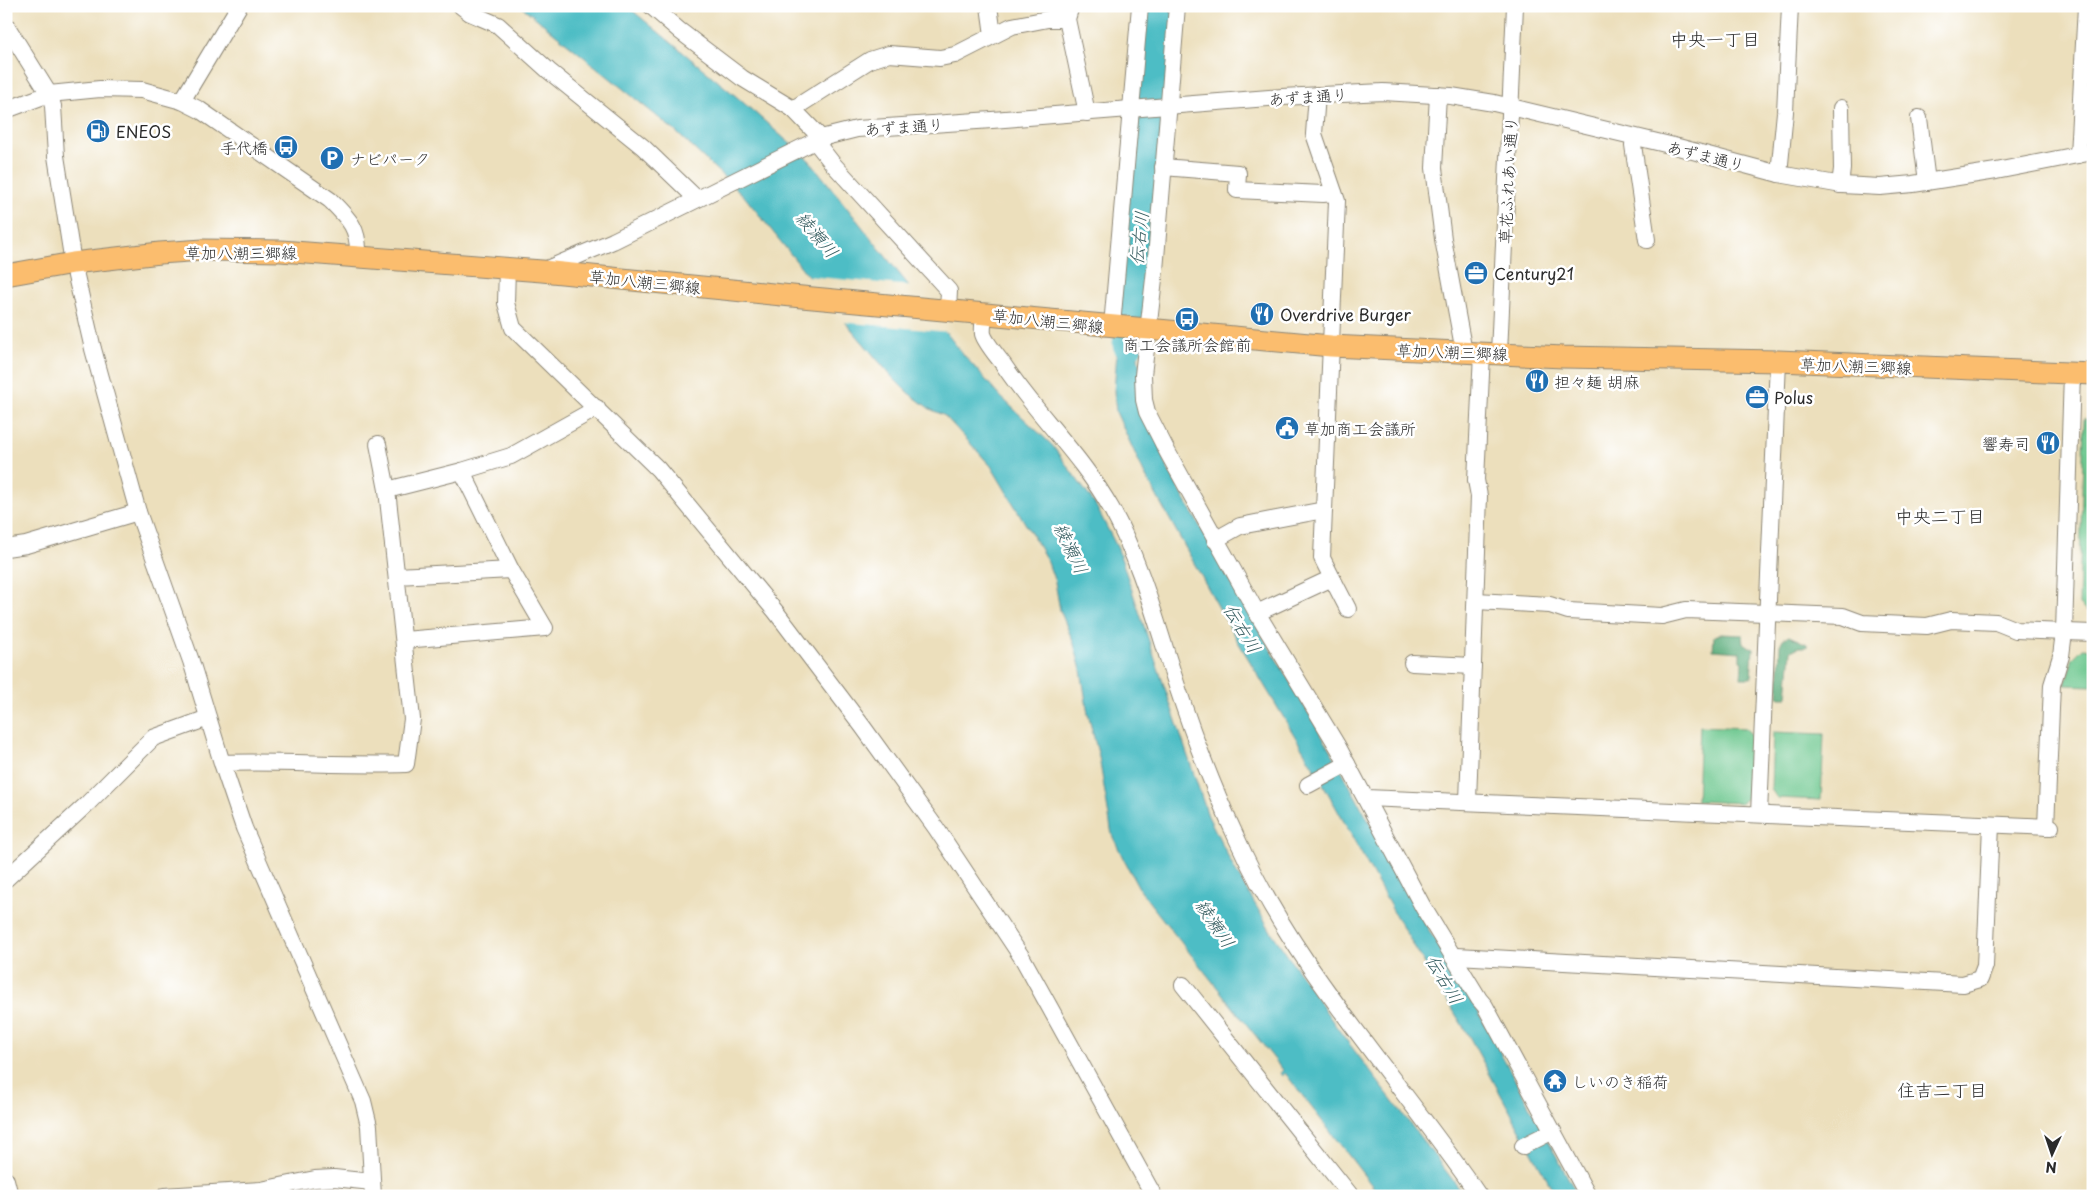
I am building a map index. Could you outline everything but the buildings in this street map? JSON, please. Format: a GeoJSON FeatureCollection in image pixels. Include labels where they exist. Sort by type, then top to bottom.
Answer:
{"type":"FeatureCollection","features":[{"type":"Feature","properties":{"kind":"main road","name":"草加八潮三郷線"},"geometry":{"type":"LineString","coordinates":[[6,276],[72,263],[203,250],[282,250],[542,271],[1115,327],[1331,346],[1563,357],[1778,361],[2082,374]]}},
{"type":"Feature","properties":{"kind":"street"},"geometry":{"type":"LineString","coordinates":[[182,101],[239,6]]}},
{"type":"Feature","properties":{"kind":"street"},"geometry":{"type":"LineString","coordinates":[[461,6],[470,13],[498,25],[549,71],[643,147],[697,199]]}},
{"type":"Feature","properties":{"kind":"street"},"geometry":{"type":"LineString","coordinates":[[651,6],[680,31],[742,78],[793,109],[818,139],[833,164],[949,291],[952,310]]}},
{"type":"Feature","properties":{"kind":"street"},"geometry":{"type":"LineString","coordinates":[[988,6],[993,35]]}},
{"type":"Feature","properties":{"kind":"street"},"geometry":{"type":"LineString","coordinates":[[1115,327],[1134,110],[1140,6]]}},
{"type":"Feature","properties":{"kind":"street"},"geometry":{"type":"LineString","coordinates":[[1177,6],[1166,107],[1155,270],[1145,329],[1143,375],[1144,400],[1147,412],[1215,540],[1366,798],[1393,852],[1453,958],[1485,1006],[1588,1196]]}},
{"type":"Feature","properties":{"kind":"street","name":"草花ふれあい通り"},"geometry":{"type":"LineString","coordinates":[[1481,353],[1510,107],[1515,6]]}},
{"type":"Feature","properties":{"kind":"street"},"geometry":{"type":"LineString","coordinates":[[1778,174],[1785,112],[1790,6]]}},
{"type":"Feature","properties":{"kind":"street"},"geometry":{"type":"LineString","coordinates":[[2086,6],[2086,154]]}},
{"type":"Feature","properties":{"kind":"street"},"geometry":{"type":"LineString","coordinates":[[793,109],[870,60],[889,54],[940,58],[955,55],[1012,26],[1069,13],[1087,113]]}},
{"type":"Feature","properties":{"kind":"street"},"geometry":{"type":"LineString","coordinates":[[6,25],[49,94],[53,106],[56,156],[72,263],[93,349],[138,512],[191,661],[244,828],[363,1101],[369,1126],[372,1189],[334,1178],[315,1179],[261,1190],[164,1196]]}},
{"type":"Feature","properties":{"kind":"street"},"geometry":{"type":"LineString","coordinates":[[6,110],[49,94],[100,89],[142,90],[182,101],[200,110],[330,200],[348,218],[356,232],[358,255]]}},
{"type":"Feature","properties":{"kind":"street","name":"あずま通り"},"geometry":{"type":"LineString","coordinates":[[542,271],[613,241],[818,139],[857,129],[1317,95],[1383,92],[1438,95],[1510,107],[1778,174],[1840,185],[1880,187],[1927,182],[2086,154]]}},
{"type":"Feature","properties":{"kind":"street"},"geometry":{"type":"LineString","coordinates":[[1317,95],[1314,134],[1337,201],[1322,558],[1348,609]]}},
{"type":"Feature","properties":{"kind":"street"},"geometry":{"type":"LineString","coordinates":[[1438,95],[1434,168],[1443,239],[1481,353],[1476,480],[1479,496],[1476,601],[1468,802]]}},
{"type":"Feature","properties":{"kind":"street"},"geometry":{"type":"LineString","coordinates":[[1840,185],[1842,169],[1842,108]]}},
{"type":"Feature","properties":{"kind":"street"},"geometry":{"type":"LineString","coordinates":[[1919,118],[1927,182]]}},
{"type":"Feature","properties":{"kind":"street"},"geometry":{"type":"LineString","coordinates":[[1634,137],[1633,145],[1647,240]]}},
{"type":"Feature","properties":{"kind":"street"},"geometry":{"type":"LineString","coordinates":[[1163,167],[1238,173],[1237,190],[1334,193]]}},
{"type":"Feature","properties":{"kind":"street"},"geometry":{"type":"LineString","coordinates":[[507,268],[506,303],[513,328],[658,468],[776,612],[863,726],[936,828],[1023,959],[1154,1196]]}},
{"type":"Feature","properties":{"kind":"street"},"geometry":{"type":"LineString","coordinates":[[984,314],[983,335],[1014,381],[1085,467],[1110,507],[1125,536],[1138,565],[1177,687],[1200,750],[1237,839],[1258,883],[1312,972],[1480,1196]]}},
{"type":"Feature","properties":{"kind":"street"},"geometry":{"type":"LineString","coordinates":[[1759,814],[1778,361]]}},
{"type":"Feature","properties":{"kind":"street"},"geometry":{"type":"LineString","coordinates":[[1366,798],[2048,827],[2052,685],[2061,656],[2064,632],[2082,374]]}},
{"type":"Feature","properties":{"kind":"street"},"geometry":{"type":"LineString","coordinates":[[387,490],[462,471],[511,456],[597,408]]}},
{"type":"Feature","properties":{"kind":"street"},"geometry":{"type":"LineString","coordinates":[[222,763],[406,764],[412,719],[387,490],[378,444]]}},
{"type":"Feature","properties":{"kind":"street"},"geometry":{"type":"LineString","coordinates":[[404,640],[545,628],[512,570],[462,471]]}},
{"type":"Feature","properties":{"kind":"street"},"geometry":{"type":"LineString","coordinates":[[1215,540],[1240,526],[1324,510]]}},
{"type":"Feature","properties":{"kind":"street"},"geometry":{"type":"LineString","coordinates":[[6,548],[26,545],[138,512]]}},
{"type":"Feature","properties":{"kind":"street"},"geometry":{"type":"LineString","coordinates":[[397,576],[512,570]]}},
{"type":"Feature","properties":{"kind":"street"},"geometry":{"type":"LineString","coordinates":[[1257,613],[1332,578]]}},
{"type":"Feature","properties":{"kind":"street"},"geometry":{"type":"LineString","coordinates":[[1476,601],[1550,605],[1568,611],[1662,616],[1686,610],[1843,616],[1862,623],[1927,626],[1951,620],[1996,622],[2016,630],[2093,633]]}},
{"type":"Feature","properties":{"kind":"street"},"geometry":{"type":"LineString","coordinates":[[1412,663],[1473,666]]}},
{"type":"Feature","properties":{"kind":"street"},"geometry":{"type":"LineString","coordinates":[[6,879],[88,803],[153,738],[208,718]]}},
{"type":"Feature","properties":{"kind":"street"},"geometry":{"type":"LineString","coordinates":[[1312,783],[1345,765]]}},
{"type":"Feature","properties":{"kind":"street"},"geometry":{"type":"LineString","coordinates":[[1453,958],[1457,956],[1963,984],[1980,979],[1985,966],[1991,825]]}},
{"type":"Feature","properties":{"kind":"street"},"geometry":{"type":"LineString","coordinates":[[1183,984],[1351,1196]]}},
{"type":"Feature","properties":{"kind":"street"},"geometry":{"type":"LineString","coordinates":[[1523,1146],[1553,1131]]}},
{"type":"Feature","properties":{"kind":"street"},"geometry":{"type":"LineString","coordinates":[[6,1180],[10,1196]]}},
{"type":"Feature","properties":{"kind":"green space"},"geometry":{"type":"Polygon","coordinates":[[[2084,419],[2093,419],[2093,612],[2086,611],[2079,605],[2084,419]]]}},
{"type":"Feature","properties":{"kind":"green space"},"geometry":{"type":"Polygon","coordinates":[[[1721,634],[1743,635],[1744,643],[1753,649],[1751,678],[1741,678],[1742,662],[1740,661],[1740,652],[1713,650],[1714,636],[1721,634]]]}},
{"type":"Feature","properties":{"kind":"green space"},"geometry":{"type":"Polygon","coordinates":[[[1789,636],[1807,644],[1807,647],[1799,647],[1791,651],[1787,697],[1778,697],[1780,645],[1783,639],[1789,636]]]}},
{"type":"Feature","properties":{"kind":"green space"},"geometry":{"type":"Polygon","coordinates":[[[2083,648],[2093,649],[2093,686],[2065,685],[2073,658],[2083,648]]]}},
{"type":"Feature","properties":{"kind":"green space"},"geometry":{"type":"Polygon","coordinates":[[[1700,726],[1746,728],[1753,738],[1750,796],[1741,803],[1697,801],[1700,726]]]}},
{"type":"Feature","properties":{"kind":"green space"},"geometry":{"type":"Polygon","coordinates":[[[1773,732],[1824,734],[1821,800],[1777,798],[1771,789],[1773,732]]]}},
{"type":"Feature","properties":{"kind":"water","name":"綾瀬川"},"geometry":{"type":"Polygon","coordinates":[[[521,6],[627,6],[737,97],[810,161],[963,354],[1001,397],[1052,445],[1095,504],[1118,549],[1208,816],[1235,870],[1272,933],[1338,1029],[1465,1196],[1380,1196],[1285,1073],[1282,1076],[1280,1073],[1283,1070],[1140,890],[1112,835],[1099,757],[1088,714],[1081,670],[1074,644],[1060,610],[1055,582],[1047,560],[991,466],[945,416],[930,409],[907,392],[893,378],[846,323],[744,196],[675,131],[521,6]]]}},
{"type":"Feature","properties":{"kind":"water"},"geometry":{"type":"Polygon","coordinates":[[[1121,301],[1143,303],[1138,358],[1165,464],[1236,591],[1335,758],[1412,902],[1479,1013],[1578,1196],[1556,1196],[1470,1038],[1397,918],[1317,773],[1234,635],[1144,473],[1116,412],[1114,391],[1121,301]]]}},
{"type":"Feature","properties":{"kind":"pier"},"geometry":{"type":"Polygon","coordinates":[[[806,276],[912,286],[949,332],[842,322],[806,276]]]}},
{"type":"Feature","properties":{"kind":"pier"},"geometry":{"type":"Polygon","coordinates":[[[1120,308],[1143,310],[1140,350],[1116,348],[1120,308]]]}},
{"type":"Feature","properties":{"kind":"waterway","name":"伝右川"},"geometry":{"type":"LineString","coordinates":[[1128,344],[1160,6]]}},
{"type":"Feature","properties":{"kind":"place","name":"ENEOS"},"geometry":{"type":"Point","coordinates":[98,131]}},
{"type":"Feature","properties":{"kind":"place","name":"手代橋"},"geometry":{"type":"Point","coordinates":[286,147]}},
{"type":"Feature","properties":{"kind":"place","name":"ナビパーク"},"geometry":{"type":"Point","coordinates":[332,158]}},
{"type":"Feature","properties":{"kind":"place","name":"Century21"},"geometry":{"type":"Point","coordinates":[1476,273]}},
{"type":"Feature","properties":{"kind":"place","name":"Overdrive Burger"},"geometry":{"type":"Point","coordinates":[1262,314]}},
{"type":"Feature","properties":{"kind":"place","name":"商工会議所会館前"},"geometry":{"type":"Point","coordinates":[1187,319]}},
{"type":"Feature","properties":{"kind":"place","name":"担々麺 胡麻"},"geometry":{"type":"Point","coordinates":[1537,381]}},
{"type":"Feature","properties":{"kind":"place","name":"Polus"},"geometry":{"type":"Point","coordinates":[1757,397]}},
{"type":"Feature","properties":{"kind":"place","name":"草加商工会議所"},"geometry":{"type":"Point","coordinates":[1287,428]}},
{"type":"Feature","properties":{"kind":"place","name":"響寿司"},"geometry":{"type":"Point","coordinates":[2048,443]}},
{"type":"Feature","properties":{"kind":"place","name":"しいのき稲荷"},"geometry":{"type":"Point","coordinates":[1555,1081]}},
{"type":"Feature","properties":{"kind":"district","name":"中央一丁目"},"geometry":{"type":"Point","coordinates":[1715,38]}},
{"type":"Feature","properties":{"kind":"district","name":"中央二丁目"},"geometry":{"type":"Point","coordinates":[1940,515]}},
{"type":"Feature","properties":{"kind":"district","name":"住吉二丁目"},"geometry":{"type":"Point","coordinates":[1942,1089]}}]}
